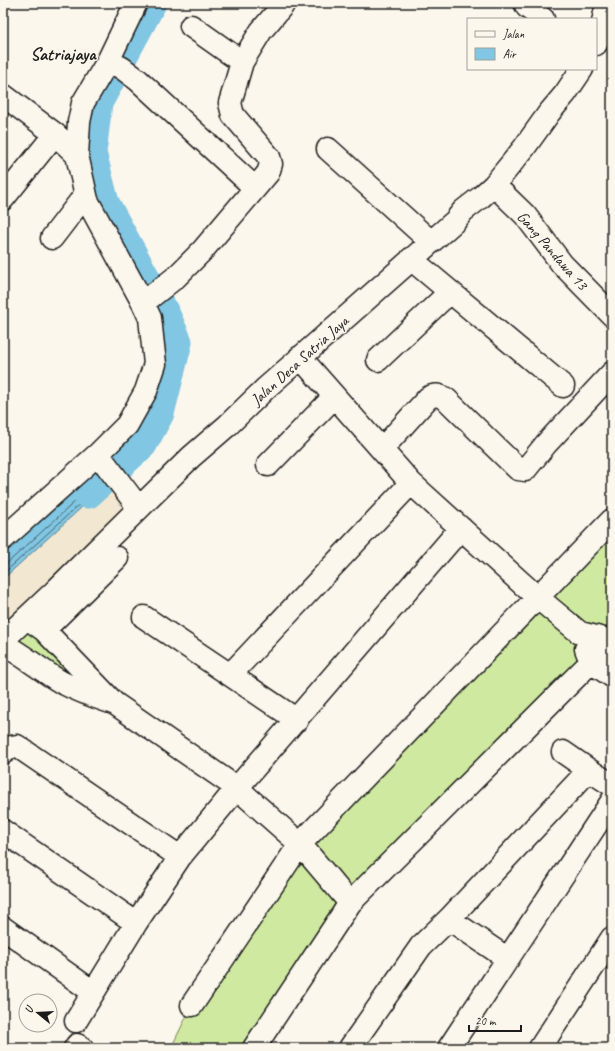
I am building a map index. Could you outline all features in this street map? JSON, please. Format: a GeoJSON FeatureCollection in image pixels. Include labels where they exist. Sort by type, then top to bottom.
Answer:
{"type":"FeatureCollection","features":[{"type":"Feature","properties":{"kind":"street"},"geometry":{"type":"LineString","coordinates":[[3,539],[98,454],[127,425],[146,391],[155,364],[150,318],[85,195],[77,155],[79,122],[83,103],[108,61],[136,3]]}},
{"type":"Feature","properties":{"kind":"street"},"geometry":{"type":"LineString","coordinates":[[143,303],[176,277],[202,251],[268,173],[271,164],[269,157],[233,115],[230,103],[242,62],[261,31],[283,5],[283,3]]}},
{"type":"Feature","properties":{"kind":"street"},"geometry":{"type":"LineString","coordinates":[[525,3],[527,7],[542,18]]}},
{"type":"Feature","properties":{"kind":"street"},"geometry":{"type":"LineString","coordinates":[[597,42],[601,32],[607,3]]}},
{"type":"Feature","properties":{"kind":"street"},"geometry":{"type":"LineString","coordinates":[[191,26],[242,62]]}},
{"type":"Feature","properties":{"kind":"street"},"geometry":{"type":"LineString","coordinates":[[108,61],[122,68],[138,80],[255,188]]}},
{"type":"Feature","properties":{"kind":"street","name":"Jalan Desa Satria Jaya"},"geometry":{"type":"LineString","coordinates":[[4,646],[36,624],[138,506],[228,425],[266,388],[380,289],[430,241],[454,221],[463,210],[494,185],[531,139],[581,70]]}},
{"type":"Feature","properties":{"kind":"street"},"geometry":{"type":"LineString","coordinates":[[3,95],[55,134],[77,155]]}},
{"type":"Feature","properties":{"kind":"street"},"geometry":{"type":"LineString","coordinates":[[3,199],[55,134]]}},
{"type":"Feature","properties":{"kind":"street"},"geometry":{"type":"LineString","coordinates":[[328,149],[430,241]]}},
{"type":"Feature","properties":{"kind":"street","name":"Gang Pandawa 13"},"geometry":{"type":"LineString","coordinates":[[494,185],[525,215],[562,264],[612,314]]}},
{"type":"Feature","properties":{"kind":"street"},"geometry":{"type":"LineString","coordinates":[[52,238],[85,195]]}},
{"type":"Feature","properties":{"kind":"street"},"geometry":{"type":"LineString","coordinates":[[411,259],[563,386]]}},
{"type":"Feature","properties":{"kind":"street"},"geometry":{"type":"LineString","coordinates":[[378,360],[450,292]]}},
{"type":"Feature","properties":{"kind":"street"},"geometry":{"type":"LineString","coordinates":[[300,358],[411,483],[538,598],[580,633],[612,641]]}},
{"type":"Feature","properties":{"kind":"street"},"geometry":{"type":"LineString","coordinates":[[382,449],[428,398],[438,395],[446,399],[518,469],[525,470],[546,444],[612,373]]}},
{"type":"Feature","properties":{"kind":"street"},"geometry":{"type":"LineString","coordinates":[[268,465],[334,397]]}},
{"type":"Feature","properties":{"kind":"street"},"geometry":{"type":"LineString","coordinates":[[98,454],[138,506]]}},
{"type":"Feature","properties":{"kind":"street"},"geometry":{"type":"LineString","coordinates":[[230,675],[411,483]]}},
{"type":"Feature","properties":{"kind":"street"},"geometry":{"type":"LineString","coordinates":[[192,1005],[300,844],[612,520]]}},
{"type":"Feature","properties":{"kind":"street"},"geometry":{"type":"LineString","coordinates":[[76,1021],[136,923],[180,857],[461,528]]}},
{"type":"Feature","properties":{"kind":"street"},"geometry":{"type":"LineString","coordinates":[[117,558],[36,624],[114,703],[238,788],[300,844],[350,903]]}},
{"type":"Feature","properties":{"kind":"street"},"geometry":{"type":"LineString","coordinates":[[144,617],[297,720]]}},
{"type":"Feature","properties":{"kind":"street"},"geometry":{"type":"LineString","coordinates":[[580,633],[591,662],[612,676]]}},
{"type":"Feature","properties":{"kind":"street"},"geometry":{"type":"LineString","coordinates":[[254,1048],[350,903],[612,641]]}},
{"type":"Feature","properties":{"kind":"street"},"geometry":{"type":"LineString","coordinates":[[4,646],[60,681],[86,694],[114,703]]}},
{"type":"Feature","properties":{"kind":"street"},"geometry":{"type":"LineString","coordinates":[[3,753],[11,746],[17,746],[180,857]]}},
{"type":"Feature","properties":{"kind":"street"},"geometry":{"type":"LineString","coordinates":[[562,752],[612,785]]}},
{"type":"Feature","properties":{"kind":"street"},"geometry":{"type":"LineString","coordinates":[[350,1048],[421,946],[449,919],[589,770]]}},
{"type":"Feature","properties":{"kind":"street"},"geometry":{"type":"LineString","coordinates":[[449,1048],[612,802]]}},
{"type":"Feature","properties":{"kind":"street"},"geometry":{"type":"LineString","coordinates":[[3,831],[136,923]]}},
{"type":"Feature","properties":{"kind":"street"},"geometry":{"type":"LineString","coordinates":[[449,919],[508,959]]}},
{"type":"Feature","properties":{"kind":"street"},"geometry":{"type":"LineString","coordinates":[[3,928],[93,992]]}},
{"type":"Feature","properties":{"kind":"street"},"geometry":{"type":"LineString","coordinates":[[540,1048],[612,938]]}},
{"type":"Feature","properties":{"kind":"street"},"geometry":{"type":"LineString","coordinates":[[75,1048],[77,1045],[82,1048]]}},
{"type":"Feature","properties":{"kind":"shaded area"},"geometry":{"type":"Polygon","coordinates":[[[115,477],[137,504],[3,640],[3,579],[115,477]]]}},
{"type":"Feature","properties":{"kind":"green space"},"geometry":{"type":"Polygon","coordinates":[[[136,3],[151,3],[97,103],[91,153],[104,203],[165,315],[177,342],[159,413],[142,444],[112,471],[98,454],[127,425],[152,334],[77,155],[95,83],[136,3]]]}},
{"type":"Feature","properties":{"kind":"green space"},"geometry":{"type":"Polygon","coordinates":[[[612,520],[612,676],[591,662],[350,903],[254,1048],[171,1048],[192,1005],[300,844],[612,520]]]}},
{"type":"Feature","properties":{"kind":"green space"},"geometry":{"type":"Polygon","coordinates":[[[27,618],[114,703],[3,640],[27,618]]]}},
{"type":"Feature","properties":{"kind":"water"},"geometry":{"type":"Polygon","coordinates":[[[98,454],[115,477],[3,579],[3,539],[98,454]]]}},
{"type":"Feature","properties":{"kind":"waterway"},"geometry":{"type":"LineString","coordinates":[[88,493],[142,444],[159,413],[177,342],[165,315],[104,203],[91,153],[97,103],[151,3]]}},
{"type":"Feature","properties":{"kind":"district","name":"Satriajaya"},"geometry":{"type":"Point","coordinates":[63,54]}}]}
